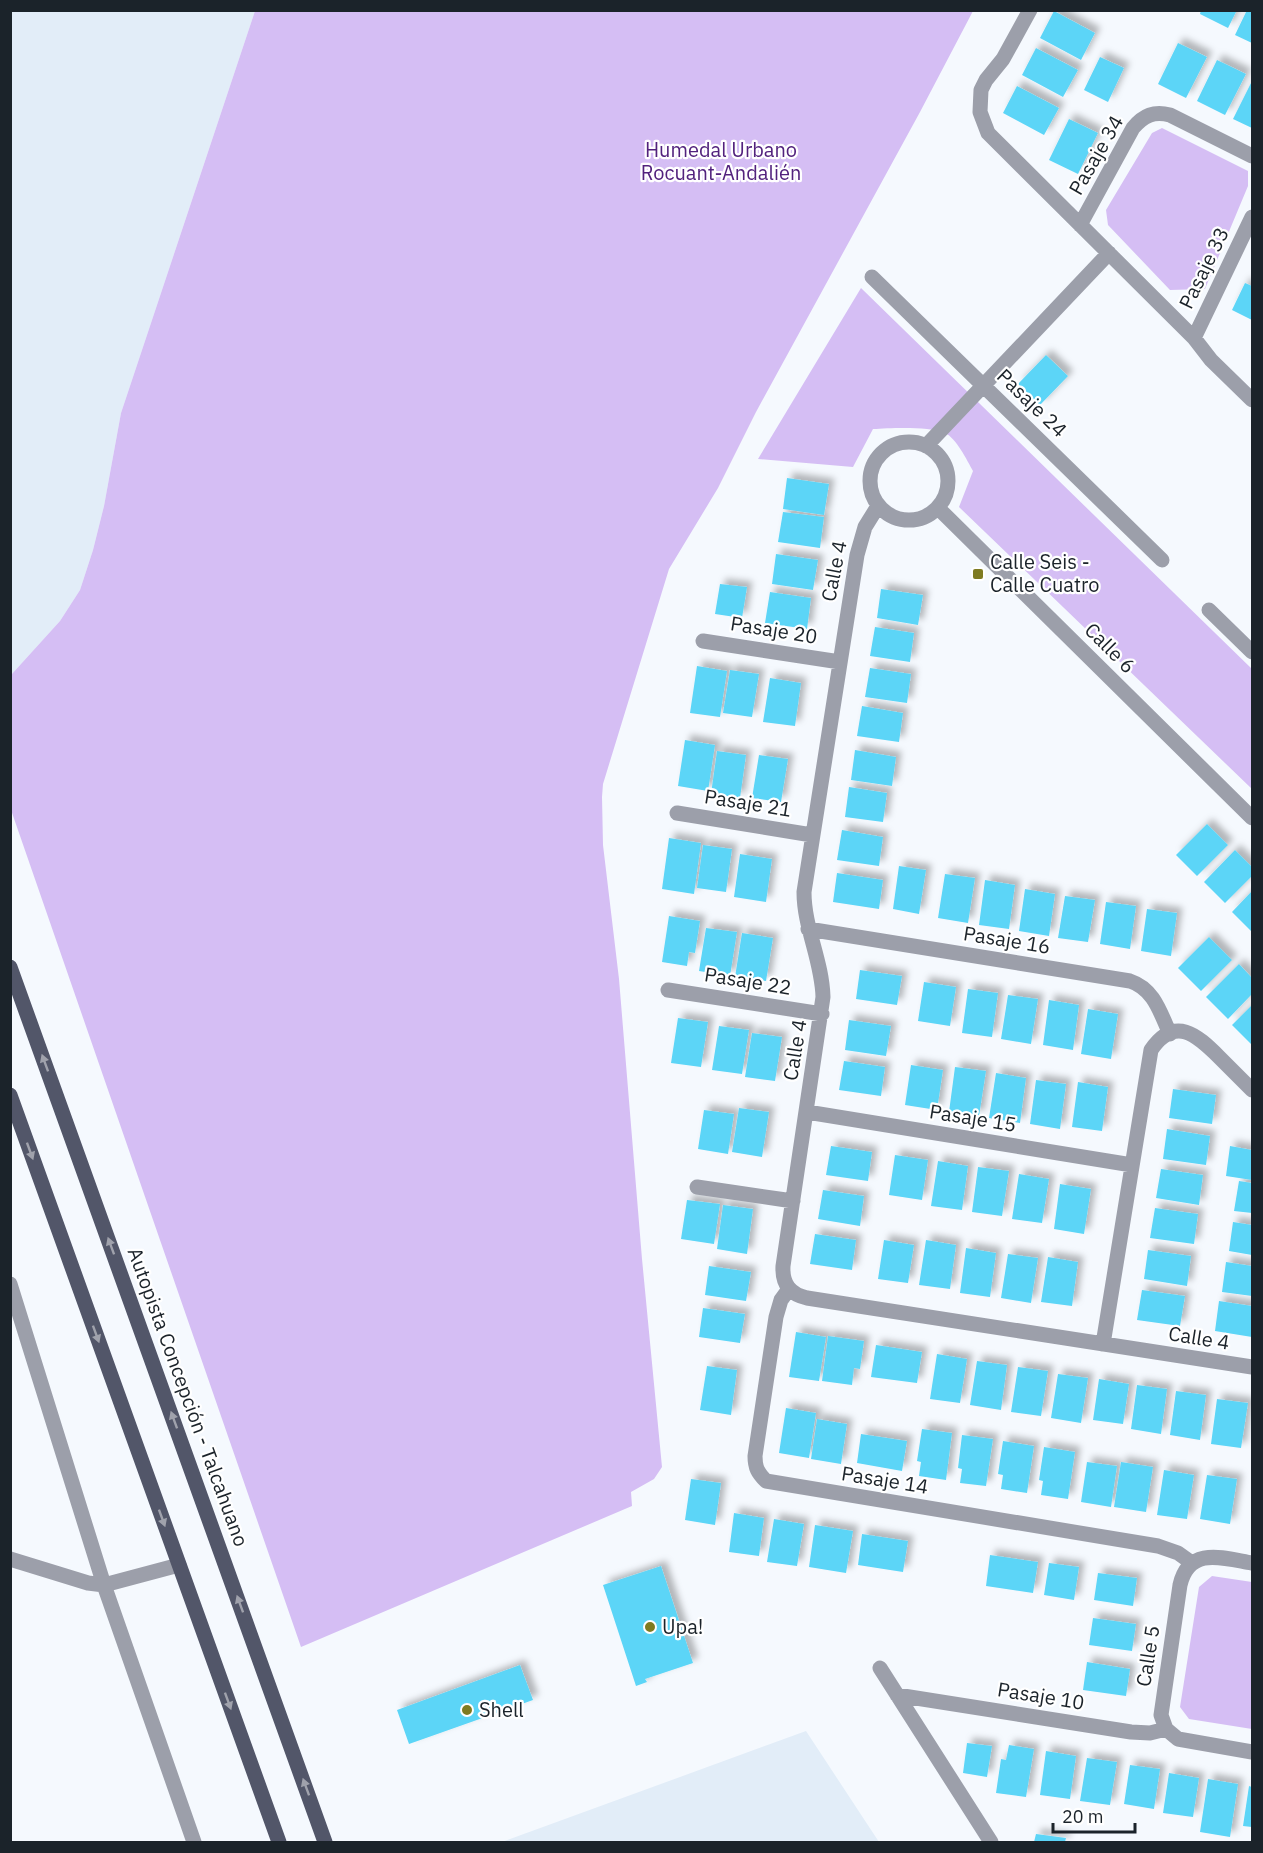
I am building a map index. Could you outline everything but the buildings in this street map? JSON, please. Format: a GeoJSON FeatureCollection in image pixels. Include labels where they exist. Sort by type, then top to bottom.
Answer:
{"type":"FeatureCollection","features":[{"type":"Feature","properties":{"kind":"main road","name":"Autopista Concepción - Talcahuano"},"geometry":{"type":"LineString","coordinates":[[10,967],[326,1842]]}},
{"type":"Feature","properties":{"kind":"main road"},"geometry":{"type":"LineString","coordinates":[[10,1095],[279,1842]]}},
{"type":"Feature","properties":{"kind":"street"},"geometry":{"type":"LineString","coordinates":[[1030,10],[1003,59],[981,90],[980,112],[988,133],[1194,338],[1202,351],[1252,400]]}},
{"type":"Feature","properties":{"kind":"street","name":"Pasaje 34"},"geometry":{"type":"LineString","coordinates":[[1080,225],[1133,128],[1149,114],[1170,115],[1252,156]]}},
{"type":"Feature","properties":{"kind":"street","name":"Pasaje 33"},"geometry":{"type":"LineString","coordinates":[[1194,338],[1252,216]]}},
{"type":"Feature","properties":{"kind":"street"},"geometry":{"type":"LineString","coordinates":[[926,446],[1109,253]]}},
{"type":"Feature","properties":{"kind":"street","name":"Pasaje 24"},"geometry":{"type":"LineString","coordinates":[[872,277],[1162,560]]}},
{"type":"Feature","properties":{"kind":"street"},"geometry":{"type":"LineString","coordinates":[[918,442],[926,446],[935,451],[947,469],[947,489],[944,499],[938,508],[924,517],[907,520],[891,516],[878,506],[870,489],[869,480],[874,463],[879,455],[893,444],[918,442]]}},
{"type":"Feature","properties":{"kind":"street","name":"Calle 4"},"geometry":{"type":"LineString","coordinates":[[878,506],[860,540],[804,892],[808,929],[823,979],[822,1014],[783,1274],[789,1288],[794,1294],[807,1298],[1252,1367]]}},
{"type":"Feature","properties":{"kind":"street","name":"Calle 6"},"geometry":{"type":"LineString","coordinates":[[938,508],[1252,818]]}},
{"type":"Feature","properties":{"kind":"street"},"geometry":{"type":"LineString","coordinates":[[1209,610],[1252,652]]}},
{"type":"Feature","properties":{"kind":"street","name":"Pasaje 20"},"geometry":{"type":"LineString","coordinates":[[703,641],[840,662]]}},
{"type":"Feature","properties":{"kind":"street","name":"Pasaje 21"},"geometry":{"type":"LineString","coordinates":[[677,813],[812,835]]}},
{"type":"Feature","properties":{"kind":"street","name":"Pasaje 16"},"geometry":{"type":"LineString","coordinates":[[808,929],[1130,981],[1151,994],[1170,1034]]}},
{"type":"Feature","properties":{"kind":"street","name":"Pasaje 22"},"geometry":{"type":"LineString","coordinates":[[668,990],[822,1014]]}},
{"type":"Feature","properties":{"kind":"street"},"geometry":{"type":"LineString","coordinates":[[1103,1344],[1151,1050],[1162,1037],[1170,1034],[1178,1032],[1195,1035],[1252,1090]]}},
{"type":"Feature","properties":{"kind":"street","name":"Pasaje 15"},"geometry":{"type":"LineString","coordinates":[[807,1112],[1132,1166]]}},
{"type":"Feature","properties":{"kind":"street"},"geometry":{"type":"LineString","coordinates":[[698,1188],[793,1201]]}},
{"type":"Feature","properties":{"kind":"street"},"geometry":{"type":"LineString","coordinates":[[10,1284],[104,1585],[194,1842]]}},
{"type":"Feature","properties":{"kind":"street","name":"Pasaje 14"},"geometry":{"type":"LineString","coordinates":[[789,1288],[781,1300],[776,1317],[755,1456],[755,1466],[766,1481],[1158,1546],[1178,1553],[1192,1563]]}},
{"type":"Feature","properties":{"kind":"street"},"geometry":{"type":"LineString","coordinates":[[1192,1563],[1208,1557],[1252,1563]]}},
{"type":"Feature","properties":{"kind":"street"},"geometry":{"type":"LineString","coordinates":[[10,1558],[104,1585],[179,1565]]}},
{"type":"Feature","properties":{"kind":"street","name":"Calle 5"},"geometry":{"type":"LineString","coordinates":[[1166,1729],[1162,1707],[1180,1585],[1182,1577],[1192,1563]]}},
{"type":"Feature","properties":{"kind":"street"},"geometry":{"type":"LineString","coordinates":[[880,1668],[903,1695],[991,1842]]}},
{"type":"Feature","properties":{"kind":"street","name":"Pasaje 10"},"geometry":{"type":"LineString","coordinates":[[903,1695],[1131,1732],[1150,1733],[1166,1729]]}},
{"type":"Feature","properties":{"kind":"street"},"geometry":{"type":"LineString","coordinates":[[1166,1729],[1171,1735],[1185,1741],[1252,1752]]}},
{"type":"Feature","properties":{"kind":"shaded area"},"geometry":{"type":"Polygon","coordinates":[[[11,11],[255,11],[121,413],[104,506],[80,590],[60,621],[11,675],[11,11]]]}},
{"type":"Feature","properties":{"kind":"shaded area"},"geometry":{"type":"Polygon","coordinates":[[[806,1731],[879,1842],[502,1842],[806,1731]]]}},
{"type":"Feature","properties":{"kind":"green space","name":"Humedal Urbano Rocuant-Andalién"},"geometry":{"type":"Polygon","coordinates":[[[255,11],[973,11],[756,412],[718,488],[669,569],[603,784],[603,845],[619,979],[662,1467],[654,1479],[631,1492],[632,1506],[301,1647],[10,807],[11,675],[60,621],[80,590],[104,506],[121,413],[255,11]]]}},
{"type":"Feature","properties":{"kind":"green space"},"geometry":{"type":"Polygon","coordinates":[[[1162,128],[1248,171],[1248,186],[1205,289],[1170,290],[1108,225],[1106,210],[1152,133],[1162,128]]]}},
{"type":"Feature","properties":{"kind":"green space"},"geometry":{"type":"Polygon","coordinates":[[[861,288],[1252,669],[1252,789],[959,507],[973,471],[961,450],[945,433],[920,428],[873,429],[853,467],[758,459],[861,288]]]}},
{"type":"Feature","properties":{"kind":"green space"},"geometry":{"type":"Polygon","coordinates":[[[1212,1576],[1252,1582],[1252,1729],[1189,1719],[1180,1707],[1199,1587],[1212,1576]]]}},
{"type":"Feature","properties":{"kind":"place","name":"Calle Seis - Calle Cuatro"},"geometry":{"type":"Point","coordinates":[978,574]}},
{"type":"Feature","properties":{"kind":"place","name":"Upa!"},"geometry":{"type":"Point","coordinates":[650,1627]}},
{"type":"Feature","properties":{"kind":"place","name":"Shell"},"geometry":{"type":"Point","coordinates":[467,1710]}}]}
